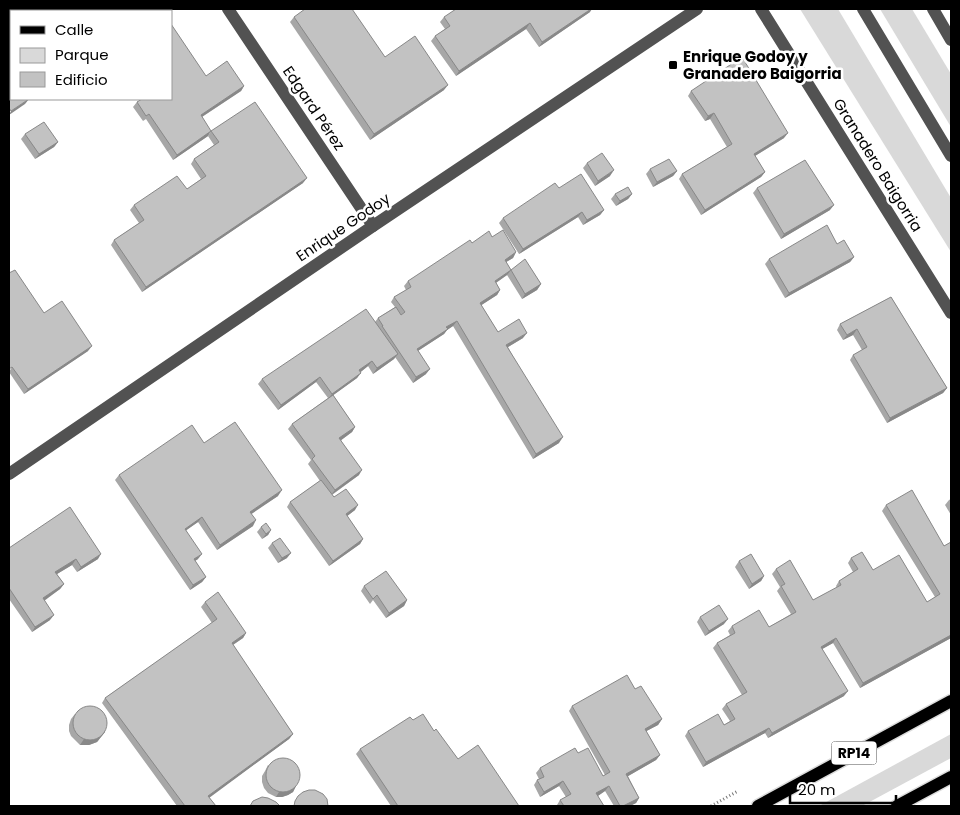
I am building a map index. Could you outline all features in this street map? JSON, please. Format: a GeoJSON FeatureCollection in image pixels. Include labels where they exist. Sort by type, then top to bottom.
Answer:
{"type":"FeatureCollection","features":[{"type":"Feature","properties":{"kind":"main road","name":"RP14"},"geometry":{"type":"LineString","coordinates":[[758,806],[951,701]]}},
{"type":"Feature","properties":{"kind":"main road"},"geometry":{"type":"LineString","coordinates":[[897,806],[951,776]]}},
{"type":"Feature","properties":{"kind":"street","name":"Edgard Pérez"},"geometry":{"type":"LineString","coordinates":[[228,9],[373,226]]}},
{"type":"Feature","properties":{"kind":"street","name":"Enrique Godoy"},"geometry":{"type":"LineString","coordinates":[[9,474],[373,226],[697,9]]}},
{"type":"Feature","properties":{"kind":"street","name":"Granadero Baigorria"},"geometry":{"type":"LineString","coordinates":[[761,9],[951,313]]}},
{"type":"Feature","properties":{"kind":"street"},"geometry":{"type":"LineString","coordinates":[[863,9],[951,156]]}},
{"type":"Feature","properties":{"kind":"street"},"geometry":{"type":"LineString","coordinates":[[933,9],[951,40]]}},
{"type":"Feature","properties":{"kind":"green space"},"geometry":{"type":"Polygon","coordinates":[[[800,9],[838,9],[951,198],[951,252],[800,9]]]}},
{"type":"Feature","properties":{"kind":"green space"},"geometry":{"type":"Polygon","coordinates":[[[880,9],[912,9],[951,74],[951,127],[880,9]]]}},
{"type":"Feature","properties":{"kind":"green space"},"geometry":{"type":"Polygon","coordinates":[[[951,734],[951,758],[862,806],[819,806],[951,734]]]}},
{"type":"Feature","properties":{"kind":"building"},"geometry":{"type":"Polygon","coordinates":[[[160,9],[161,10],[113,10],[160,9]]]}},
{"type":"Feature","properties":{"kind":"building"},"geometry":{"type":"Polygon","coordinates":[[[305,9],[352,9],[385,57],[415,36],[448,85],[374,134],[294,17],[305,9]]]}},
{"type":"Feature","properties":{"kind":"building"},"geometry":{"type":"Polygon","coordinates":[[[456,9],[591,9],[542,42],[530,23],[459,71],[435,36],[450,26],[444,17],[456,9]]]}},
{"type":"Feature","properties":{"kind":"building"},"geometry":{"type":"Polygon","coordinates":[[[172,25],[206,76],[227,61],[244,86],[201,115],[211,131],[177,155],[149,114],[146,116],[137,102],[140,100],[172,100],[172,25]]]}},
{"type":"Feature","properties":{"kind":"building"},"geometry":{"type":"Polygon","coordinates":[[[742,57],[788,133],[754,154],[765,172],[705,210],[682,174],[732,144],[714,113],[708,116],[691,91],[742,57]]]}},
{"type":"Feature","properties":{"kind":"building"},"geometry":{"type":"Polygon","coordinates":[[[9,81],[10,100],[28,100],[11,111],[9,108],[9,81]]]}},
{"type":"Feature","properties":{"kind":"building"},"geometry":{"type":"Polygon","coordinates":[[[255,102],[307,178],[146,287],[114,240],[144,220],[134,205],[177,176],[187,189],[206,176],[194,159],[219,142],[211,131],[255,102]]]}},
{"type":"Feature","properties":{"kind":"building"},"geometry":{"type":"Polygon","coordinates":[[[44,122],[58,142],[39,154],[25,134],[44,122]]]}},
{"type":"Feature","properties":{"kind":"building"},"geometry":{"type":"Polygon","coordinates":[[[602,153],[614,170],[598,181],[587,163],[602,153]]]}},
{"type":"Feature","properties":{"kind":"building"},"geometry":{"type":"Polygon","coordinates":[[[669,159],[677,171],[657,182],[650,169],[669,159]]]}},
{"type":"Feature","properties":{"kind":"building"},"geometry":{"type":"Polygon","coordinates":[[[805,160],[834,205],[784,234],[757,188],[805,160]]]}},
{"type":"Feature","properties":{"kind":"building"},"geometry":{"type":"Polygon","coordinates":[[[581,174],[604,210],[587,220],[582,212],[523,249],[503,218],[555,183],[559,188],[581,174]]]}},
{"type":"Feature","properties":{"kind":"building"},"geometry":{"type":"Polygon","coordinates":[[[628,187],[632,194],[620,201],[615,194],[628,187]]]}},
{"type":"Feature","properties":{"kind":"building"},"geometry":{"type":"Polygon","coordinates":[[[827,225],[837,244],[844,240],[854,257],[789,293],[769,259],[827,225]]]}},
{"type":"Feature","properties":{"kind":"building"},"geometry":{"type":"Polygon","coordinates":[[[503,230],[516,252],[505,260],[511,270],[495,281],[500,290],[480,303],[498,332],[519,319],[527,333],[506,345],[563,437],[536,454],[457,321],[417,349],[430,369],[416,377],[378,318],[396,307],[401,315],[405,312],[394,297],[411,287],[408,281],[470,240],[472,243],[489,231],[492,237],[503,230]]]}},
{"type":"Feature","properties":{"kind":"building"},"geometry":{"type":"Polygon","coordinates":[[[525,259],[541,284],[525,294],[511,270],[525,259]]]}},
{"type":"Feature","properties":{"kind":"building"},"geometry":{"type":"Polygon","coordinates":[[[15,270],[44,313],[62,301],[92,346],[28,389],[12,367],[9,369],[9,273],[15,270]]]}},
{"type":"Feature","properties":{"kind":"building"},"geometry":{"type":"Polygon","coordinates":[[[891,297],[947,388],[890,418],[853,355],[867,347],[857,329],[847,335],[840,324],[891,297]]]}},
{"type":"Feature","properties":{"kind":"building"},"geometry":{"type":"Polygon","coordinates":[[[366,309],[398,354],[377,368],[372,361],[359,370],[361,373],[332,394],[320,377],[281,405],[262,379],[366,309]]]}},
{"type":"Feature","properties":{"kind":"building"},"geometry":{"type":"Polygon","coordinates":[[[333,395],[355,427],[339,438],[362,470],[335,490],[312,459],[315,456],[292,424],[333,395]]]}},
{"type":"Feature","properties":{"kind":"building"},"geometry":{"type":"Polygon","coordinates":[[[235,422],[282,490],[250,512],[256,520],[220,545],[202,517],[185,529],[202,554],[194,559],[206,577],[193,585],[119,475],[192,425],[204,443],[235,422]]]}},
{"type":"Feature","properties":{"kind":"building"},"geometry":{"type":"Polygon","coordinates":[[[321,480],[334,497],[346,489],[358,505],[346,514],[363,539],[333,561],[290,502],[321,480]]]}},
{"type":"Feature","properties":{"kind":"building"},"geometry":{"type":"Polygon","coordinates":[[[912,490],[944,546],[951,542],[951,635],[863,683],[836,638],[821,647],[848,691],[772,733],[769,728],[706,762],[688,731],[718,714],[724,725],[735,719],[726,704],[747,692],[717,643],[735,633],[732,626],[759,610],[769,627],[796,612],[781,586],[785,584],[776,569],[790,560],[813,600],[841,585],[839,581],[858,569],[851,558],[862,552],[873,570],[899,555],[927,602],[940,594],[886,505],[912,490]]]}},
{"type":"Feature","properties":{"kind":"building"},"geometry":{"type":"Polygon","coordinates":[[[70,507],[101,554],[81,567],[76,559],[55,572],[64,584],[43,598],[54,615],[35,627],[9,588],[9,548],[70,507]]]}},
{"type":"Feature","properties":{"kind":"building"},"geometry":{"type":"Polygon","coordinates":[[[266,523],[271,530],[266,534],[261,527],[266,523]]]}},
{"type":"Feature","properties":{"kind":"building"},"geometry":{"type":"Polygon","coordinates":[[[280,538],[291,553],[282,558],[272,543],[280,538]]]}},
{"type":"Feature","properties":{"kind":"building"},"geometry":{"type":"Polygon","coordinates":[[[751,554],[764,576],[752,584],[739,561],[751,554]]]}},
{"type":"Feature","properties":{"kind":"building"},"geometry":{"type":"Polygon","coordinates":[[[386,571],[407,600],[389,613],[377,595],[373,599],[364,586],[386,571]]]}},
{"type":"Feature","properties":{"kind":"building"},"geometry":{"type":"Polygon","coordinates":[[[218,592],[246,633],[232,643],[293,734],[208,796],[216,806],[185,806],[105,698],[217,619],[205,602],[218,592]]]}},
{"type":"Feature","properties":{"kind":"building"},"geometry":{"type":"Polygon","coordinates":[[[719,605],[728,619],[709,631],[700,617],[719,605]]]}},
{"type":"Feature","properties":{"kind":"building"},"geometry":{"type":"Polygon","coordinates":[[[627,675],[635,689],[641,686],[662,719],[645,729],[660,755],[626,774],[639,798],[620,806],[609,786],[596,793],[604,806],[564,806],[560,800],[571,794],[563,781],[544,792],[537,780],[544,777],[540,768],[575,748],[578,753],[588,748],[603,776],[610,772],[572,706],[627,675]]]}},
{"type":"Feature","properties":{"kind":"building"},"geometry":{"type":"Polygon","coordinates":[[[90,706],[97,707],[102,711],[106,716],[106,730],[102,735],[97,739],[90,740],[83,739],[78,735],[74,730],[73,723],[74,716],[78,711],[83,707],[90,706]]]}},
{"type":"Feature","properties":{"kind":"building"},"geometry":{"type":"Polygon","coordinates":[[[423,714],[434,731],[436,729],[458,759],[478,745],[519,806],[398,806],[360,749],[410,717],[413,720],[423,714]]]}},
{"type":"Feature","properties":{"kind":"building"},"geometry":{"type":"Polygon","coordinates":[[[283,758],[290,759],[295,763],[299,768],[299,782],[295,787],[290,791],[283,792],[276,791],[271,787],[267,782],[266,775],[267,768],[271,763],[276,759],[283,758]]]}},
{"type":"Feature","properties":{"kind":"building"},"geometry":{"type":"Polygon","coordinates":[[[309,790],[315,790],[323,794],[327,799],[328,806],[294,806],[298,796],[309,790]]]}},
{"type":"Feature","properties":{"kind":"building"},"geometry":{"type":"Polygon","coordinates":[[[262,797],[276,802],[280,806],[250,806],[253,801],[262,797]]]}},
{"type":"Feature","properties":{"kind":"place","name":"Enrique Godoy y Granadero Baigorria"},"geometry":{"type":"Point","coordinates":[673,65]}}]}
